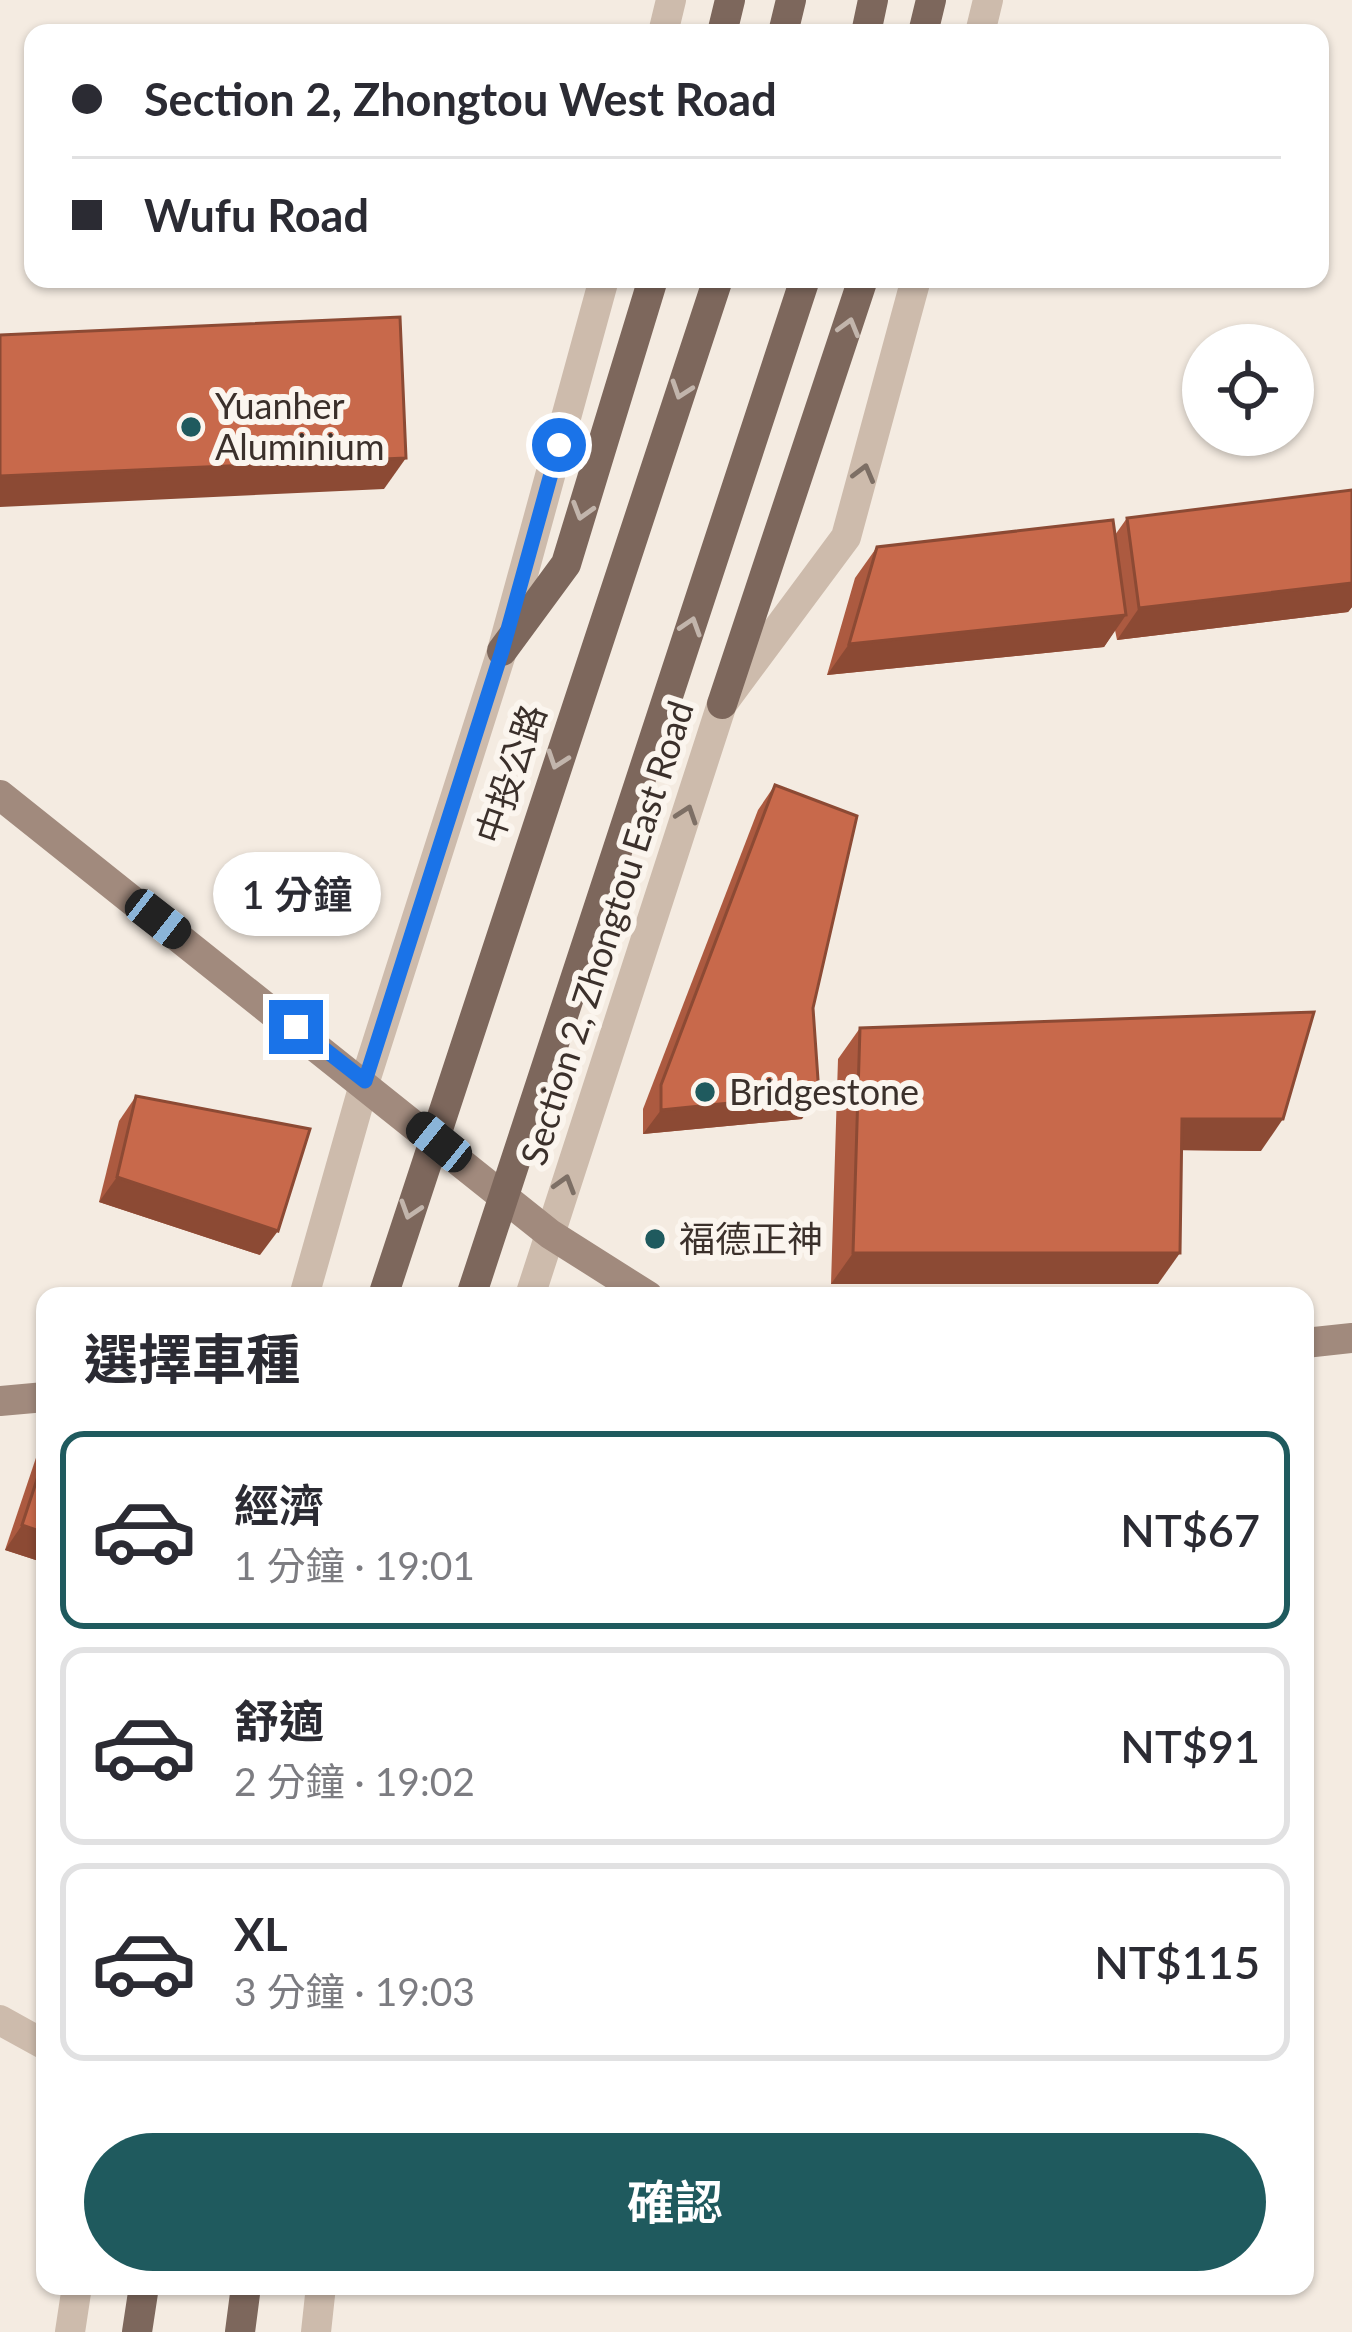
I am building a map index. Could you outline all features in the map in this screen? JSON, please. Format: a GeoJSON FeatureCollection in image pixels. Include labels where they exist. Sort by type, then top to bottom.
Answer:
{"type":"FeatureCollection","features":[{"type":"Feature","properties":{"kind":"main road"},"geometry":{"type":"LineString","coordinates":[[502,651],[566,564],[650,288]]}},
{"type":"Feature","properties":{"kind":"main road","name":"中投公路"},"geometry":{"type":"LineString","coordinates":[[386,1287],[715,288]]}},
{"type":"Feature","properties":{"kind":"main road"},"geometry":{"type":"LineString","coordinates":[[475,1287],[802,288]]}},
{"type":"Feature","properties":{"kind":"main road"},"geometry":{"type":"LineString","coordinates":[[722,704],[836,374],[860,288]]}},
{"type":"Feature","properties":{"kind":"main road"},"geometry":{"type":"LineString","coordinates":[[137,2332],[143,2295]]}},
{"type":"Feature","properties":{"kind":"main road"},"geometry":{"type":"LineString","coordinates":[[240,2332],[245,2295]]}},
{"type":"Feature","properties":{"kind":"street"},"geometry":{"type":"LineString","coordinates":[[307,1287],[365,1081],[502,651],[602,288]]}},
{"type":"Feature","properties":{"kind":"street","name":"Section 2, Zhongtou East Road"},"geometry":{"type":"LineString","coordinates":[[533,1287],[722,704],[846,537],[914,288]]}},
{"type":"Feature","properties":{"kind":"street"},"geometry":{"type":"LineString","coordinates":[[0,795],[365,1081],[550,1234],[634,1287]]}},
{"type":"Feature","properties":{"kind":"street"},"geometry":{"type":"LineString","coordinates":[[1314,1342],[1352,1338]]}},
{"type":"Feature","properties":{"kind":"street"},"geometry":{"type":"LineString","coordinates":[[0,1401],[36,1398]]}},
{"type":"Feature","properties":{"kind":"street"},"geometry":{"type":"LineString","coordinates":[[0,2020],[36,2040]]}},
{"type":"Feature","properties":{"kind":"street"},"geometry":{"type":"LineString","coordinates":[[70,2332],[76,2295]]}},
{"type":"Feature","properties":{"kind":"street"},"geometry":{"type":"LineString","coordinates":[[316,2332],[320,2295]]}},
{"type":"Feature","properties":{"kind":"building","name":"Yuanher Aluminium"},"geometry":{"type":"Polygon","coordinates":[[[400,317],[406,458],[0,476],[0,335],[400,317]]]}},
{"type":"Feature","properties":{"kind":"building"},"geometry":{"type":"Polygon","coordinates":[[[1352,490],[1352,583],[1139,608],[1127,518],[1352,490]]]}},
{"type":"Feature","properties":{"kind":"building"},"geometry":{"type":"Polygon","coordinates":[[[1113,520],[1126,615],[849,644],[877,547],[1113,520]]]}},
{"type":"Feature","properties":{"kind":"building"},"geometry":{"type":"Polygon","coordinates":[[[775,785],[857,816],[813,1008],[819,1094],[661,1110],[661,1085],[775,785]]]}},
{"type":"Feature","properties":{"kind":"building"},"geometry":{"type":"Polygon","coordinates":[[[1314,1012],[1283,1119],[1182,1119],[1180,1253],[853,1253],[860,1028],[1314,1012]]]}},
{"type":"Feature","properties":{"kind":"building"},"geometry":{"type":"Polygon","coordinates":[[[136,1096],[310,1129],[278,1231],[117,1177],[136,1096]]]}},
{"type":"Feature","properties":{"kind":"building"},"geometry":{"type":"Polygon","coordinates":[[[36,1482],[36,1530],[22,1525],[36,1482]]]}},
{"type":"Feature","properties":{"kind":"place","name":"Yuanher Aluminium"},"geometry":{"type":"Point","coordinates":[191,427]}},
{"type":"Feature","properties":{"kind":"place","name":"Bridgestone"},"geometry":{"type":"Point","coordinates":[705,1092]}},
{"type":"Feature","properties":{"kind":"place","name":"福德正神"},"geometry":{"type":"Point","coordinates":[655,1239]}},
{"type":"Feature","properties":{"kind":"route"},"geometry":{"type":"LineString","coordinates":[[296,1027],[365,1081],[502,651],[559,445]]}}]}
